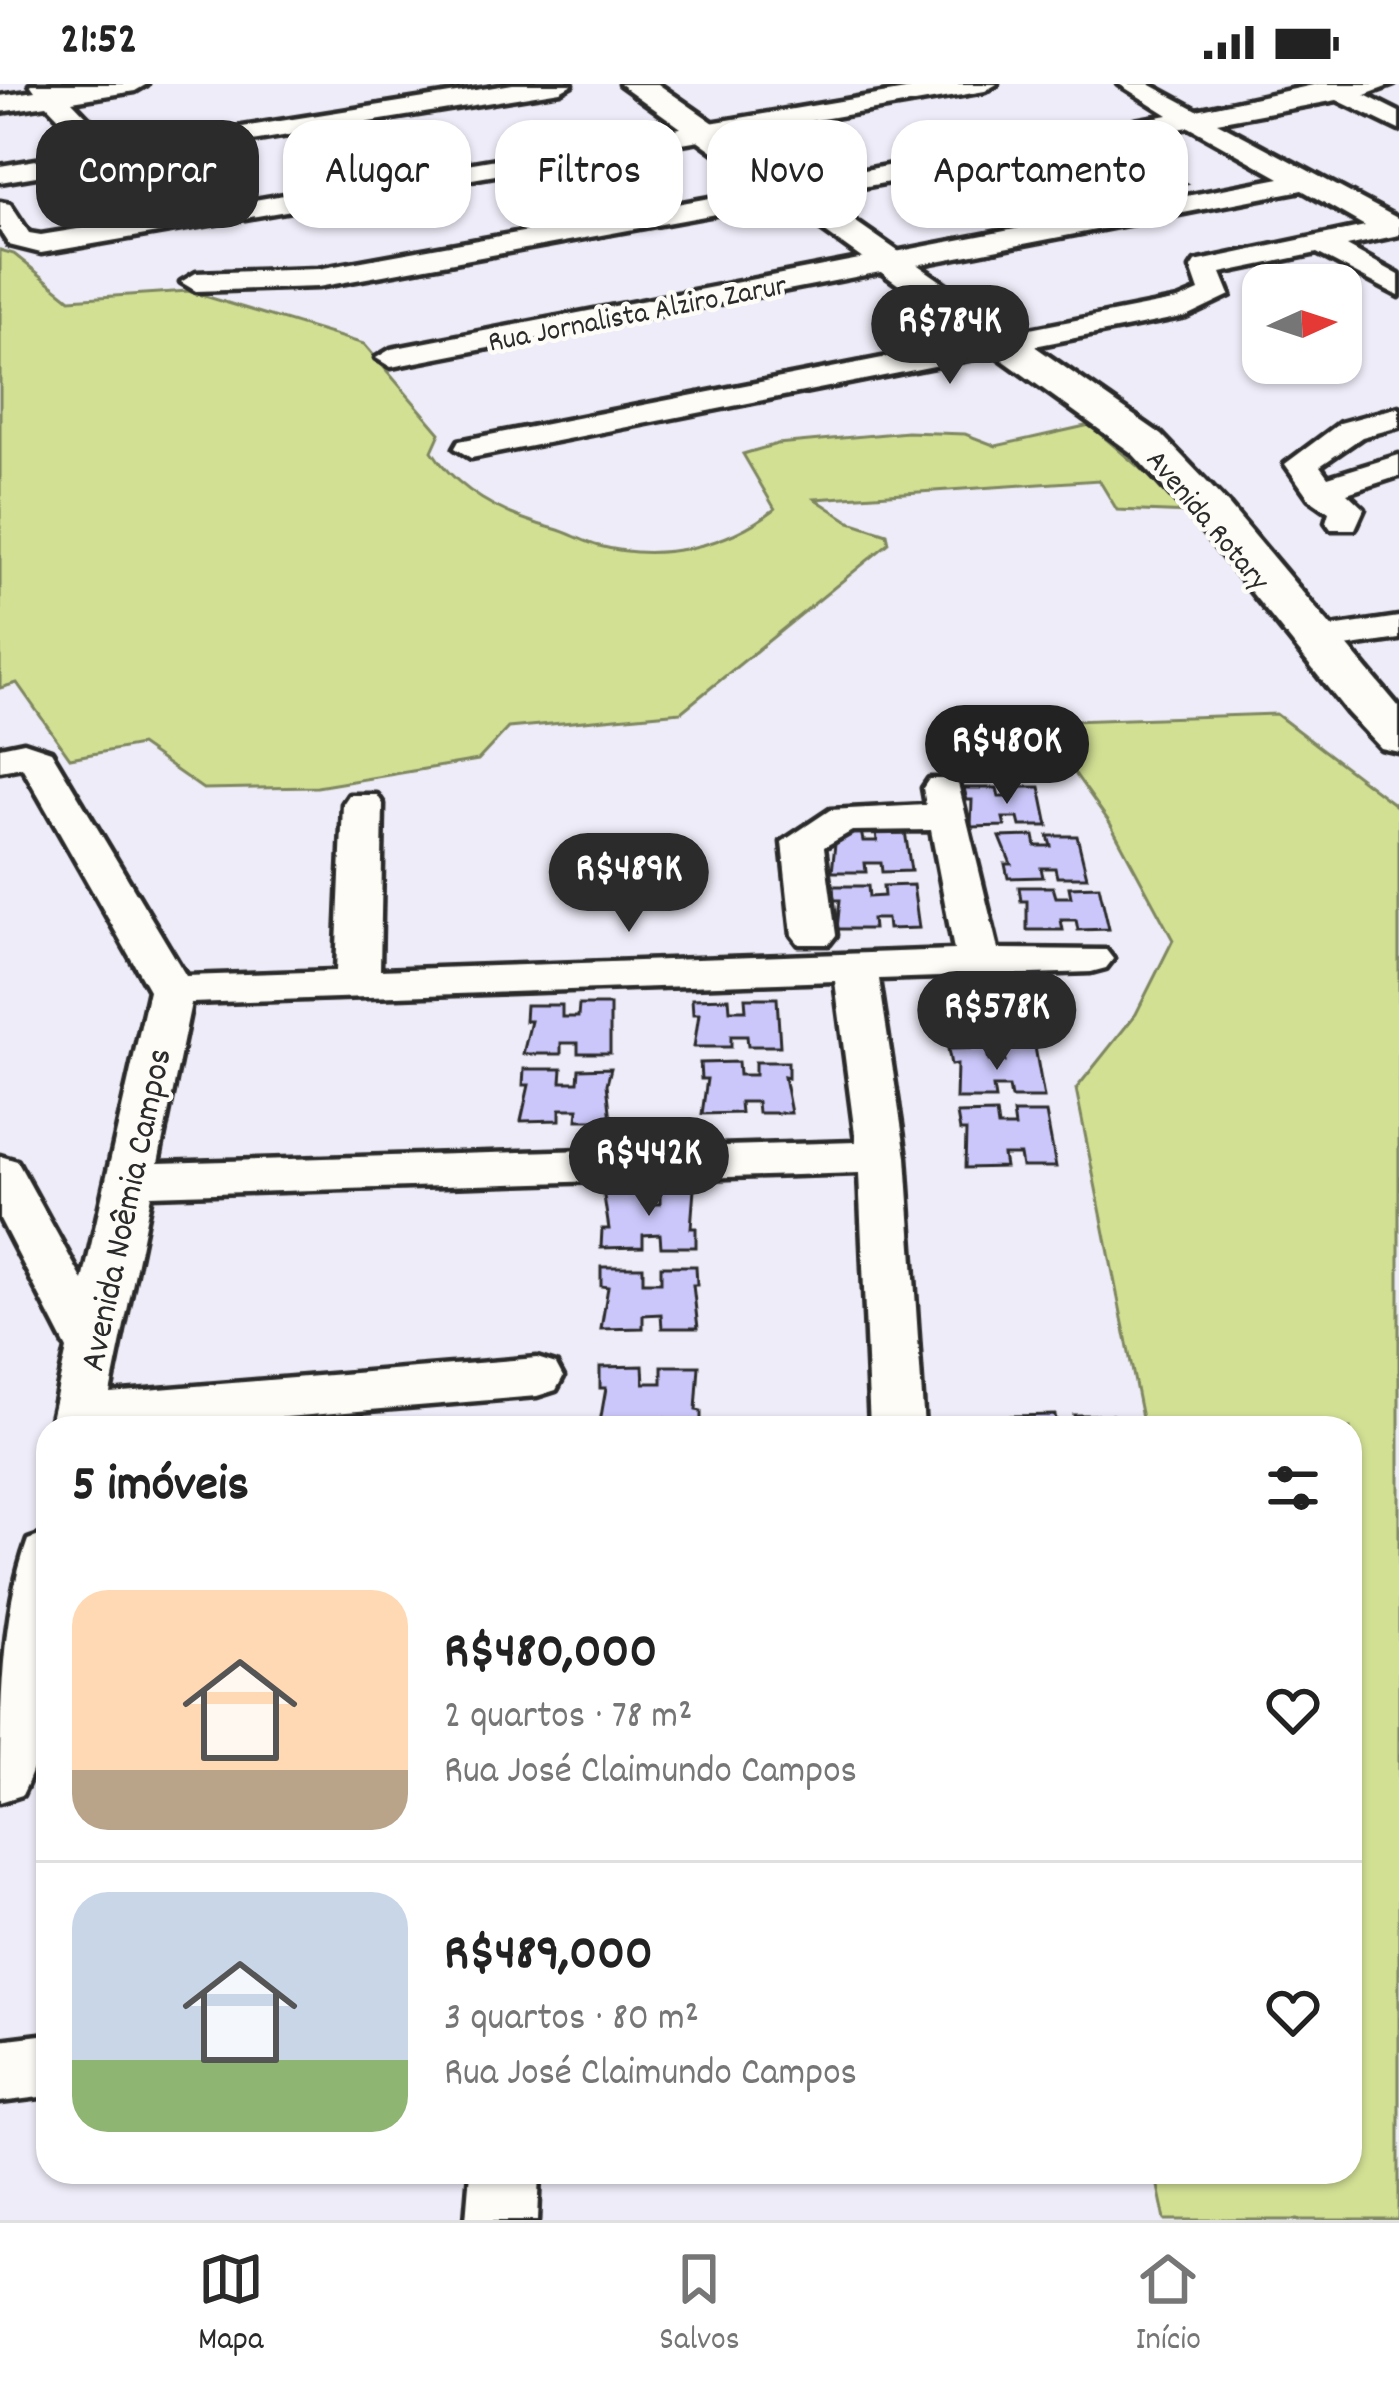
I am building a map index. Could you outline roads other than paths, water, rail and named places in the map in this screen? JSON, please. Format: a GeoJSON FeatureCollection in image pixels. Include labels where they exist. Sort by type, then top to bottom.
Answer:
{"type":"FeatureCollection","features":[{"type":"Feature","properties":{"kind":"main road","name":"Avenida Rotary"},"geometry":{"type":"LineString","coordinates":[[636,84],[707,133]]}},
{"type":"Feature","properties":{"kind":"main road","name":"Avenida Rotary"},"geometry":{"type":"LineString","coordinates":[[838,228],[1006,341],[1173,468],[1311,641],[1399,737]]}},
{"type":"Feature","properties":{"kind":"street"},"geometry":{"type":"LineString","coordinates":[[0,104],[46,90],[135,84]]}},
{"type":"Feature","properties":{"kind":"street"},"geometry":{"type":"LineString","coordinates":[[259,132],[560,84]]}},
{"type":"Feature","properties":{"kind":"street"},"geometry":{"type":"LineString","coordinates":[[259,206],[985,84]]}},
{"type":"Feature","properties":{"kind":"street"},"geometry":{"type":"LineString","coordinates":[[1131,84],[1395,228]]}},
{"type":"Feature","properties":{"kind":"street"},"geometry":{"type":"LineString","coordinates":[[867,181],[1200,120],[1332,88],[1382,84]]}},
{"type":"Feature","properties":{"kind":"street"},"geometry":{"type":"LineString","coordinates":[[1332,88],[1399,122]]}},
{"type":"Feature","properties":{"kind":"street"},"geometry":{"type":"LineString","coordinates":[[46,90],[73,120]]}},
{"type":"Feature","properties":{"kind":"street"},"geometry":{"type":"LineString","coordinates":[[0,174],[36,168]]}},
{"type":"Feature","properties":{"kind":"street","name":"Rua Jornalista Alziro Zarur"},"geometry":{"type":"LineString","coordinates":[[391,358],[1307,182]]}},
{"type":"Feature","properties":{"kind":"street"},"geometry":{"type":"LineString","coordinates":[[0,210],[19,239],[30,244],[127,228]]}},
{"type":"Feature","properties":{"kind":"street"},"geometry":{"type":"LineString","coordinates":[[196,282],[318,278],[707,210]]}},
{"type":"Feature","properties":{"kind":"street"},"geometry":{"type":"LineString","coordinates":[[471,448],[1201,303],[1215,296],[1205,268],[1327,247],[1395,228]]}},
{"type":"Feature","properties":{"kind":"street"},"geometry":{"type":"LineString","coordinates":[[1327,247],[1399,287]]}},
{"type":"Feature","properties":{"kind":"street"},"geometry":{"type":"LineString","coordinates":[[1343,522],[1346,509],[1321,491],[1302,464],[1351,430],[1399,417]]}},
{"type":"Feature","properties":{"kind":"street"},"geometry":{"type":"LineString","coordinates":[[1321,491],[1392,474]]}},
{"type":"Feature","properties":{"kind":"street"},"geometry":{"type":"LineString","coordinates":[[1311,641],[1399,628]]}},
{"type":"Feature","properties":{"kind":"street"},"geometry":{"type":"LineString","coordinates":[[0,759],[24,754],[37,759],[135,920],[170,990],[1091,959]]}},
{"type":"Feature","properties":{"kind":"street"},"geometry":{"type":"LineString","coordinates":[[814,935],[803,842],[844,819],[946,802],[979,964]]}},
{"type":"Feature","properties":{"kind":"street"},"geometry":{"type":"LineString","coordinates":[[358,983],[363,804]]}},
{"type":"Feature","properties":{"kind":"street"},"geometry":{"type":"LineString","coordinates":[[855,969],[883,1157],[896,1416]]}},
{"type":"Feature","properties":{"kind":"street","name":"Avenida Noêmia Campos"},"geometry":{"type":"LineString","coordinates":[[78,1416],[170,990]]}},
{"type":"Feature","properties":{"kind":"street"},"geometry":{"type":"LineString","coordinates":[[130,1180],[883,1157]]}},
{"type":"Feature","properties":{"kind":"street"},"geometry":{"type":"LineString","coordinates":[[0,1172],[93,1349]]}},
{"type":"Feature","properties":{"kind":"street"},"geometry":{"type":"LineString","coordinates":[[48,1256],[117,1235]]}},
{"type":"Feature","properties":{"kind":"street"},"geometry":{"type":"LineString","coordinates":[[138,1416],[537,1377]]}},
{"type":"Feature","properties":{"kind":"street"},"geometry":{"type":"LineString","coordinates":[[20,1741],[36,1635]]}},
{"type":"Feature","properties":{"kind":"street"},"geometry":{"type":"LineString","coordinates":[[0,2071],[36,2066]]}},
{"type":"Feature","properties":{"kind":"street"},"geometry":{"type":"LineString","coordinates":[[502,2220],[504,2184]]}}]}
